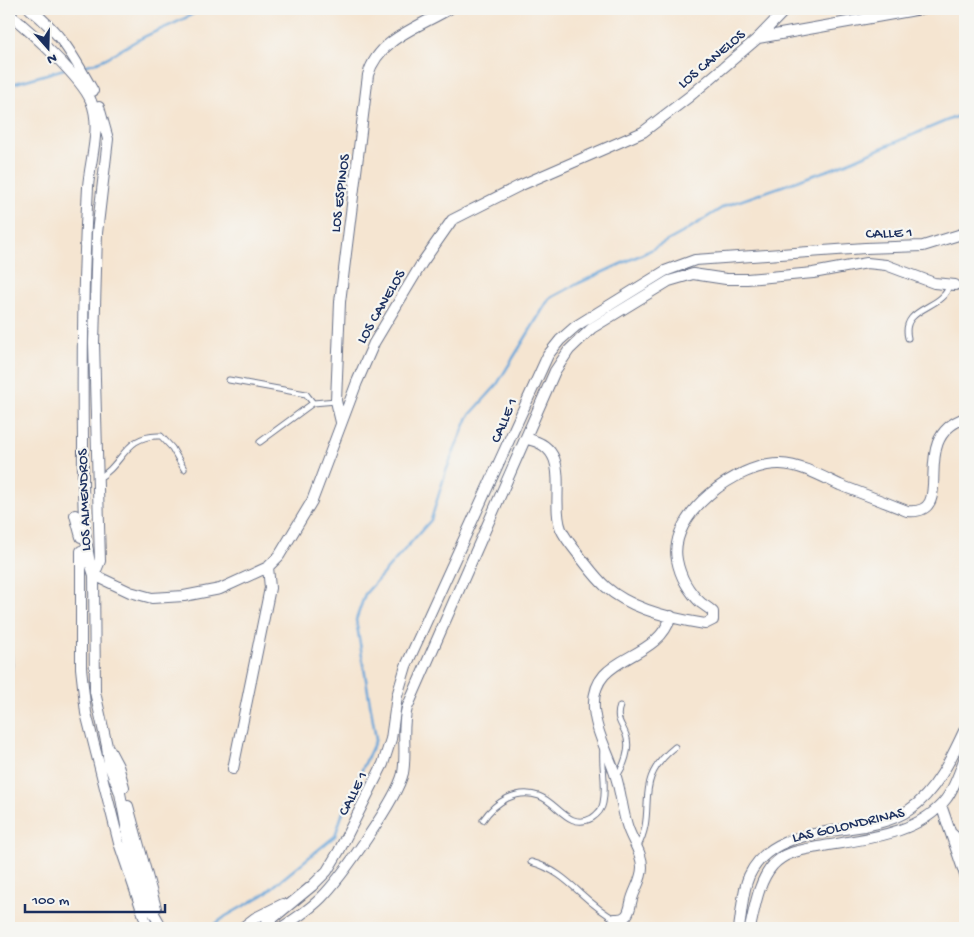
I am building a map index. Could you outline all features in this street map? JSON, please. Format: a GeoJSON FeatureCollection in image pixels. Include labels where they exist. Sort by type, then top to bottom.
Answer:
{"type":"FeatureCollection","features":[{"type":"Feature","properties":{"kind":"street","name":"LOS ALMENDROS"},"geometry":{"type":"LineString","coordinates":[[30,9],[49,23],[67,44],[96,106],[108,139],[97,233],[95,409],[100,561],[94,575]]}},
{"type":"Feature","properties":{"kind":"street","name":"LOS ESPINOS"},"geometry":{"type":"LineString","coordinates":[[342,423],[336,402],[340,302],[370,69],[372,62],[385,46],[449,9]]}},
{"type":"Feature","properties":{"kind":"street","name":"LOS CANELOS"},"geometry":{"type":"LineString","coordinates":[[94,575],[130,592],[152,598],[184,596],[220,589],[268,567],[279,556],[312,501],[374,343],[422,263],[452,220],[511,190],[643,132],[690,96],[758,38],[786,9]]}},
{"type":"Feature","properties":{"kind":"street"},"geometry":{"type":"LineString","coordinates":[[758,38],[921,9]]}},
{"type":"Feature","properties":{"kind":"street","name":"LOS ALMENDROS"},"geometry":{"type":"LineString","coordinates":[[9,14],[34,35],[85,88],[96,106],[88,185],[82,332],[83,474],[88,560],[94,575]]}},
{"type":"Feature","properties":{"kind":"street","name":"CALLE 1"},"geometry":{"type":"LineString","coordinates":[[261,928],[295,898],[312,886],[333,861],[383,764],[391,739],[397,696],[406,666],[502,460],[543,364],[560,340],[576,326],[656,276],[674,266],[695,260],[856,248],[923,246],[965,233]]}},
{"type":"Feature","properties":{"kind":"street"},"geometry":{"type":"LineString","coordinates":[[281,928],[309,909],[329,890],[396,792],[404,764],[404,721],[408,708],[527,439],[555,371],[576,342],[601,322],[677,277],[694,274],[726,279],[747,279],[813,273],[867,263],[886,265],[924,280],[957,285]]}},
{"type":"Feature","properties":{"kind":"street"},"geometry":{"type":"LineString","coordinates":[[83,412],[95,409]]}},
{"type":"Feature","properties":{"kind":"street"},"geometry":{"type":"LineString","coordinates":[[527,439],[543,445],[555,461],[559,483],[556,499],[558,518],[564,535],[572,548],[598,579],[616,594],[637,605],[705,624],[713,620],[711,610],[697,598],[686,584],[677,561],[676,547],[680,533],[691,513],[719,488],[760,466],[787,464],[812,471],[907,512],[916,511],[925,508],[933,496],[933,456],[939,437],[952,424],[965,418]]}},
{"type":"Feature","properties":{"kind":"street"},"geometry":{"type":"LineString","coordinates":[[76,515],[80,529],[82,562],[81,668],[86,713],[119,843],[148,928]]}},
{"type":"Feature","properties":{"kind":"street"},"geometry":{"type":"LineString","coordinates":[[233,769],[270,588],[268,567]]}},
{"type":"Feature","properties":{"kind":"street"},"geometry":{"type":"LineString","coordinates":[[94,575],[95,692],[109,764],[120,793],[132,857],[148,903],[162,928]]}},
{"type":"Feature","properties":{"kind":"street"},"geometry":{"type":"LineString","coordinates":[[615,919],[624,918],[629,913],[642,868],[637,848],[626,825],[616,777],[603,743],[594,711],[595,696],[600,681],[614,665],[655,643],[664,632],[671,616]]}},
{"type":"Feature","properties":{"kind":"street"},"geometry":{"type":"LineString","coordinates":[[738,928],[747,882],[754,867],[764,855],[785,842],[815,834],[885,821],[909,810],[931,791],[965,729]]}},
{"type":"Feature","properties":{"kind":"street","name":"LAS GOLONDRINAS"},"geometry":{"type":"LineString","coordinates":[[750,928],[759,890],[765,877],[773,865],[784,856],[797,850],[867,838],[904,828],[925,818],[941,805],[950,793],[965,757]]}},
{"type":"Feature","properties":{"kind":"street"},"geometry":{"type":"LineString","coordinates":[[941,805],[965,875]]}},
{"type":"Feature","properties":{"kind":"street"},"geometry":{"type":"LineString","coordinates":[[951,833],[965,846]]}},
{"type":"Feature","properties":{"kind":"street","name":"CALLE 1"},"geometry":{"type":"LineString","coordinates":[[242,928],[255,918],[295,898]]}},
{"type":"Feature","properties":{"kind":"lane"},"geometry":{"type":"LineString","coordinates":[[908,338],[907,328],[912,316],[944,297],[957,285]]}},
{"type":"Feature","properties":{"kind":"lane"},"geometry":{"type":"LineString","coordinates":[[230,380],[306,394],[313,403]]}},
{"type":"Feature","properties":{"kind":"lane"},"geometry":{"type":"LineString","coordinates":[[260,442],[313,403],[336,402]]}},
{"type":"Feature","properties":{"kind":"lane"},"geometry":{"type":"LineString","coordinates":[[97,479],[104,475],[129,446],[148,436],[161,436],[172,448],[184,469]]}},
{"type":"Feature","properties":{"kind":"lane"},"geometry":{"type":"LineString","coordinates":[[616,777],[624,762],[628,744],[626,734],[618,718],[620,706]]}},
{"type":"Feature","properties":{"kind":"lane"},"geometry":{"type":"LineString","coordinates":[[482,820],[491,809],[502,801],[527,794],[544,798],[558,811],[573,820],[583,821],[592,818],[599,812],[604,799],[603,743]]}},
{"type":"Feature","properties":{"kind":"lane"},"geometry":{"type":"LineString","coordinates":[[637,848],[645,828],[646,795],[650,778],[663,758],[675,747]]}},
{"type":"Feature","properties":{"kind":"lane"},"geometry":{"type":"LineString","coordinates":[[531,862],[561,875],[595,907],[615,919]]}},
{"type":"Feature","properties":{"kind":"waterway"},"geometry":{"type":"LineString","coordinates":[[82,66],[104,59],[201,9]]}},
{"type":"Feature","properties":{"kind":"waterway"},"geometry":{"type":"LineString","coordinates":[[9,85],[64,69]]}},
{"type":"Feature","properties":{"kind":"waterway"},"geometry":{"type":"LineString","coordinates":[[962,114],[965,107]]}},
{"type":"Feature","properties":{"kind":"waterway"},"geometry":{"type":"LineString","coordinates":[[210,928],[226,916],[263,895],[335,836],[344,809],[376,739],[356,620],[365,594],[431,520],[446,471],[468,417],[496,386],[549,299],[647,252],[725,206],[834,168],[965,113]]}},
{"type":"Feature","properties":{"kind":"waterway"},"geometry":{"type":"LineString","coordinates":[[9,630],[12,665],[9,677]]}}]}
